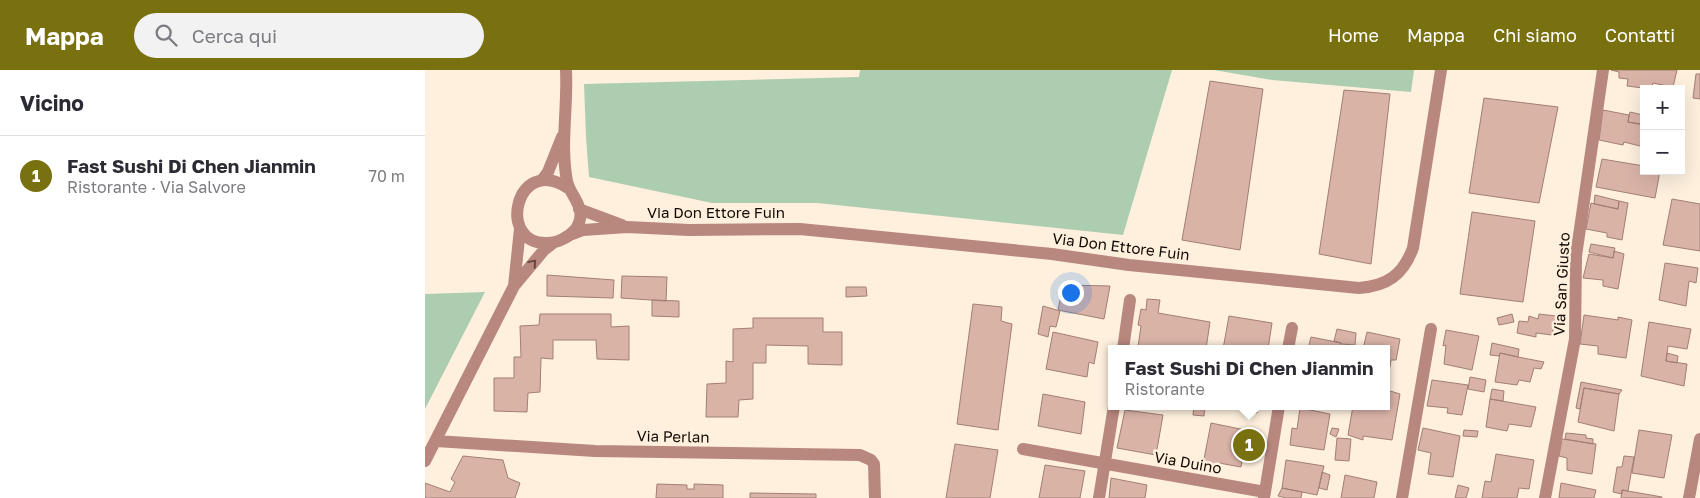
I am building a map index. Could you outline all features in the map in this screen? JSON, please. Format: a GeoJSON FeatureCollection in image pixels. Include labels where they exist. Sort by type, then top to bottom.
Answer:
{"type":"FeatureCollection","features":[{"type":"Feature","properties":{"kind":"street"},"geometry":{"type":"LineString","coordinates":[[566,70],[564,132],[568,188]]}},
{"type":"Feature","properties":{"kind":"street","name":"Via Don Ettore Fuin"},"geometry":{"type":"LineString","coordinates":[[570,235],[583,230],[627,227],[689,230],[824,230],[928,243],[1052,254],[1129,265],[1339,286],[1369,287],[1378,285],[1395,276],[1406,264],[1413,248],[1441,70]]}},
{"type":"Feature","properties":{"kind":"street","name":"Via San Giusto"},"geometry":{"type":"LineString","coordinates":[[1545,498],[1575,339],[1576,256],[1603,70]]}},
{"type":"Feature","properties":{"kind":"street"},"geometry":{"type":"LineString","coordinates":[[514,286],[520,229],[517,218],[518,202],[526,188],[542,180],[564,132]]}},
{"type":"Feature","properties":{"kind":"street"},"geometry":{"type":"LineString","coordinates":[[425,461],[514,286],[544,250],[553,243],[570,235],[577,226],[579,210],[577,201],[568,188],[559,182],[542,180]]}},
{"type":"Feature","properties":{"kind":"street","name":"Via Don Ettore Fuin"},"geometry":{"type":"LineString","coordinates":[[579,210],[627,227]]}},
{"type":"Feature","properties":{"kind":"street"},"geometry":{"type":"LineString","coordinates":[[520,229],[533,240],[553,243]]}},
{"type":"Feature","properties":{"kind":"street"},"geometry":{"type":"LineString","coordinates":[[1124,345],[1130,300]]}},
{"type":"Feature","properties":{"kind":"street"},"geometry":{"type":"LineString","coordinates":[[1289,345],[1292,328]]}},
{"type":"Feature","properties":{"kind":"street"},"geometry":{"type":"LineString","coordinates":[[1402,498],[1431,329]]}},
{"type":"Feature","properties":{"kind":"street"},"geometry":{"type":"LineString","coordinates":[[1099,498],[1113,410]]}},
{"type":"Feature","properties":{"kind":"street"},"geometry":{"type":"LineString","coordinates":[[1264,495],[1278,410]]}},
{"type":"Feature","properties":{"kind":"street"},"geometry":{"type":"LineString","coordinates":[[1693,496],[1700,439]]}},
{"type":"Feature","properties":{"kind":"street","name":"Via Perlan"},"geometry":{"type":"LineString","coordinates":[[436,441],[595,452],[860,455],[871,460],[873,464],[875,498]]}},
{"type":"Feature","properties":{"kind":"street","name":"Via Duino"},"geometry":{"type":"LineString","coordinates":[[1023,449],[1105,463],[1264,495]]}},
{"type":"Feature","properties":{"kind":"green space"},"geometry":{"type":"Polygon","coordinates":[[[860,70],[1172,70],[1123,235],[817,203],[712,203],[589,177],[584,84],[859,77],[860,70]]]}},
{"type":"Feature","properties":{"kind":"green space"},"geometry":{"type":"Polygon","coordinates":[[[1214,70],[1414,70],[1411,92],[1272,80],[1214,70]]]}},
{"type":"Feature","properties":{"kind":"green space"},"geometry":{"type":"Polygon","coordinates":[[[485,292],[425,409],[425,294],[485,292]]]}},
{"type":"Feature","properties":{"kind":"building"},"geometry":{"type":"Polygon","coordinates":[[[1611,70],[1677,70],[1673,85],[1653,83],[1652,85],[1640,85],[1640,88],[1627,86],[1628,79],[1619,78],[1619,72],[1611,70]]]}},
{"type":"Feature","properties":{"kind":"building"},"geometry":{"type":"Polygon","coordinates":[[[1696,74],[1700,74],[1700,99],[1693,98],[1696,74]]]}},
{"type":"Feature","properties":{"kind":"building"},"geometry":{"type":"Polygon","coordinates":[[[1210,81],[1263,89],[1240,250],[1182,240],[1210,81]]]}},
{"type":"Feature","properties":{"kind":"building"},"geometry":{"type":"Polygon","coordinates":[[[1344,90],[1390,94],[1371,264],[1319,254],[1344,90]]]}},
{"type":"Feature","properties":{"kind":"building"},"geometry":{"type":"Polygon","coordinates":[[[1484,98],[1558,107],[1539,203],[1469,193],[1484,98]]]}},
{"type":"Feature","properties":{"kind":"building"},"geometry":{"type":"Polygon","coordinates":[[[1603,110],[1629,115],[1628,122],[1640,124],[1640,146],[1624,142],[1623,145],[1599,140],[1603,110]]]}},
{"type":"Feature","properties":{"kind":"building"},"geometry":{"type":"Polygon","coordinates":[[[1630,112],[1640,114],[1640,124],[1628,122],[1630,112]]]}},
{"type":"Feature","properties":{"kind":"building"},"geometry":{"type":"Polygon","coordinates":[[[1602,159],[1640,165],[1640,175],[1659,175],[1655,198],[1596,187],[1602,159]]]}},
{"type":"Feature","properties":{"kind":"building"},"geometry":{"type":"Polygon","coordinates":[[[1595,195],[1619,201],[1618,209],[1594,204],[1595,195]]]}},
{"type":"Feature","properties":{"kind":"building"},"geometry":{"type":"Polygon","coordinates":[[[1672,199],[1700,204],[1700,251],[1663,245],[1672,199]]]}},
{"type":"Feature","properties":{"kind":"building"},"geometry":{"type":"Polygon","coordinates":[[[1619,201],[1628,203],[1622,240],[1607,237],[1607,233],[1586,229],[1591,203],[1618,209],[1619,201]]]}},
{"type":"Feature","properties":{"kind":"building"},"geometry":{"type":"Polygon","coordinates":[[[1472,212],[1535,221],[1523,302],[1460,294],[1472,212]]]}},
{"type":"Feature","properties":{"kind":"building"},"geometry":{"type":"Polygon","coordinates":[[[1591,244],[1615,248],[1613,258],[1589,252],[1591,244]]]}},
{"type":"Feature","properties":{"kind":"building"},"geometry":{"type":"Polygon","coordinates":[[[1614,251],[1624,254],[1618,289],[1603,286],[1603,280],[1583,278],[1589,254],[1613,258],[1614,251]]]}},
{"type":"Feature","properties":{"kind":"building"},"geometry":{"type":"Polygon","coordinates":[[[1665,263],[1698,268],[1696,283],[1689,281],[1686,306],[1659,300],[1665,263]]]}},
{"type":"Feature","properties":{"kind":"building"},"geometry":{"type":"Polygon","coordinates":[[[547,275],[614,280],[613,298],[547,296],[547,275]]]}},
{"type":"Feature","properties":{"kind":"building"},"geometry":{"type":"Polygon","coordinates":[[[622,276],[667,277],[666,301],[621,298],[622,276]]]}},
{"type":"Feature","properties":{"kind":"building"},"geometry":{"type":"Polygon","coordinates":[[[1063,285],[1110,286],[1104,319],[1058,310],[1063,285]]]}},
{"type":"Feature","properties":{"kind":"building"},"geometry":{"type":"Polygon","coordinates":[[[846,287],[866,287],[867,296],[846,297],[846,287]]]}},
{"type":"Feature","properties":{"kind":"building"},"geometry":{"type":"Polygon","coordinates":[[[1147,299],[1160,300],[1158,313],[1210,322],[1207,345],[1138,345],[1141,326],[1138,325],[1141,309],[1146,310],[1147,299]]]}},
{"type":"Feature","properties":{"kind":"building"},"geometry":{"type":"Polygon","coordinates":[[[652,300],[679,301],[679,317],[652,316],[652,300]]]}},
{"type":"Feature","properties":{"kind":"building"},"geometry":{"type":"Polygon","coordinates":[[[973,304],[1002,307],[1001,321],[1012,324],[998,430],[957,424],[973,304]]]}},
{"type":"Feature","properties":{"kind":"building"},"geometry":{"type":"Polygon","coordinates":[[[1043,306],[1060,311],[1056,327],[1050,326],[1048,337],[1038,334],[1043,306]]]}},
{"type":"Feature","properties":{"kind":"building"},"geometry":{"type":"Polygon","coordinates":[[[540,314],[611,314],[611,327],[629,326],[629,360],[597,359],[596,340],[553,340],[553,359],[541,358],[540,392],[528,393],[527,412],[494,411],[494,378],[514,378],[514,357],[521,357],[520,326],[539,325],[540,314]]]}},
{"type":"Feature","properties":{"kind":"building"},"geometry":{"type":"Polygon","coordinates":[[[1512,314],[1514,322],[1499,325],[1497,318],[1512,314]]]}},
{"type":"Feature","properties":{"kind":"building"},"geometry":{"type":"Polygon","coordinates":[[[1539,314],[1556,316],[1552,335],[1536,333],[1536,337],[1517,333],[1519,321],[1528,322],[1529,316],[1538,319],[1539,314]]]}},
{"type":"Feature","properties":{"kind":"building"},"geometry":{"type":"Polygon","coordinates":[[[1584,315],[1618,320],[1618,317],[1632,320],[1626,358],[1598,354],[1598,346],[1580,344],[1584,315]]]}},
{"type":"Feature","properties":{"kind":"building"},"geometry":{"type":"Polygon","coordinates":[[[1229,316],[1272,323],[1269,345],[1224,345],[1229,316]]]}},
{"type":"Feature","properties":{"kind":"building"},"geometry":{"type":"Polygon","coordinates":[[[753,318],[823,318],[823,332],[842,332],[842,365],[808,364],[808,346],[766,345],[766,363],[753,363],[753,399],[739,400],[738,417],[706,417],[707,384],[726,383],[726,361],[733,362],[733,329],[753,328],[753,318]]]}},
{"type":"Feature","properties":{"kind":"building"},"geometry":{"type":"Polygon","coordinates":[[[1649,322],[1691,329],[1687,349],[1668,346],[1666,361],[1687,364],[1684,386],[1641,376],[1649,322]]]}},
{"type":"Feature","properties":{"kind":"building"},"geometry":{"type":"Polygon","coordinates":[[[1337,329],[1356,333],[1355,345],[1341,344],[1334,341],[1337,329]]]}},
{"type":"Feature","properties":{"kind":"building"},"geometry":{"type":"Polygon","coordinates":[[[1446,330],[1479,336],[1472,370],[1444,364],[1446,345],[1443,346],[1446,330]]]}},
{"type":"Feature","properties":{"kind":"building"},"geometry":{"type":"Polygon","coordinates":[[[1053,332],[1098,342],[1094,364],[1089,362],[1087,377],[1046,369],[1053,332]]]}},
{"type":"Feature","properties":{"kind":"building"},"geometry":{"type":"Polygon","coordinates":[[[1367,332],[1400,339],[1396,360],[1391,360],[1390,366],[1390,345],[1364,345],[1367,332]]]}},
{"type":"Feature","properties":{"kind":"building"},"geometry":{"type":"Polygon","coordinates":[[[1311,337],[1341,343],[1341,345],[1309,345],[1311,337]]]}},
{"type":"Feature","properties":{"kind":"building"},"geometry":{"type":"Polygon","coordinates":[[[1492,343],[1519,349],[1518,357],[1500,353],[1499,356],[1490,355],[1492,343]]]}},
{"type":"Feature","properties":{"kind":"building"},"geometry":{"type":"Polygon","coordinates":[[[1500,353],[1544,362],[1541,369],[1534,368],[1530,382],[1519,380],[1517,385],[1495,382],[1500,353]]]}},
{"type":"Feature","properties":{"kind":"building"},"geometry":{"type":"Polygon","coordinates":[[[1667,353],[1678,356],[1677,363],[1666,361],[1667,353]]]}},
{"type":"Feature","properties":{"kind":"building"},"geometry":{"type":"Polygon","coordinates":[[[1470,377],[1486,380],[1484,392],[1468,389],[1470,377]]]}},
{"type":"Feature","properties":{"kind":"building"},"geometry":{"type":"Polygon","coordinates":[[[1432,380],[1468,385],[1462,415],[1447,413],[1448,408],[1427,406],[1432,380]]]}},
{"type":"Feature","properties":{"kind":"building"},"geometry":{"type":"Polygon","coordinates":[[[1581,382],[1622,390],[1619,394],[1584,388],[1580,409],[1576,408],[1581,382]]]}},
{"type":"Feature","properties":{"kind":"building"},"geometry":{"type":"Polygon","coordinates":[[[1584,388],[1619,394],[1614,431],[1578,422],[1584,388]]]}},
{"type":"Feature","properties":{"kind":"building"},"geometry":{"type":"Polygon","coordinates":[[[1492,389],[1504,391],[1503,401],[1490,399],[1492,389]]]}},
{"type":"Feature","properties":{"kind":"building"},"geometry":{"type":"Polygon","coordinates":[[[1390,391],[1400,394],[1392,440],[1363,436],[1363,440],[1348,435],[1352,410],[1390,410],[1390,391]]]}},
{"type":"Feature","properties":{"kind":"building"},"geometry":{"type":"Polygon","coordinates":[[[1043,394],[1085,402],[1081,434],[1038,426],[1043,394]]]}},
{"type":"Feature","properties":{"kind":"building"},"geometry":{"type":"Polygon","coordinates":[[[1490,399],[1536,407],[1531,427],[1509,424],[1507,431],[1486,427],[1490,399]]]}},
{"type":"Feature","properties":{"kind":"building"},"geometry":{"type":"Polygon","coordinates":[[[1125,410],[1163,415],[1156,455],[1117,448],[1125,410]]]}},
{"type":"Feature","properties":{"kind":"building"},"geometry":{"type":"Polygon","coordinates":[[[1194,410],[1205,410],[1204,416],[1193,415],[1194,410]]]}},
{"type":"Feature","properties":{"kind":"building"},"geometry":{"type":"Polygon","coordinates":[[[1242,410],[1257,410],[1257,413],[1242,410]]]}},
{"type":"Feature","properties":{"kind":"building"},"geometry":{"type":"Polygon","coordinates":[[[1300,410],[1330,414],[1324,450],[1290,445],[1292,428],[1297,429],[1300,410]]]}},
{"type":"Feature","properties":{"kind":"building"},"geometry":{"type":"Polygon","coordinates":[[[1211,423],[1250,431],[1248,448],[1244,447],[1241,467],[1219,463],[1219,467],[1203,464],[1211,423]]]}},
{"type":"Feature","properties":{"kind":"building"},"geometry":{"type":"Polygon","coordinates":[[[1332,428],[1339,429],[1336,437],[1330,434],[1332,428]]]}},
{"type":"Feature","properties":{"kind":"building"},"geometry":{"type":"Polygon","coordinates":[[[1423,428],[1460,436],[1453,477],[1428,474],[1431,453],[1418,450],[1423,428]]]}},
{"type":"Feature","properties":{"kind":"building"},"geometry":{"type":"Polygon","coordinates":[[[1464,430],[1478,431],[1477,437],[1463,436],[1464,430]]]}},
{"type":"Feature","properties":{"kind":"building"},"geometry":{"type":"Polygon","coordinates":[[[1639,430],[1672,435],[1664,478],[1632,473],[1639,430]]]}},
{"type":"Feature","properties":{"kind":"building"},"geometry":{"type":"Polygon","coordinates":[[[1566,433],[1586,435],[1586,438],[1593,439],[1593,444],[1565,439],[1566,433]]]}},
{"type":"Feature","properties":{"kind":"building"},"geometry":{"type":"Polygon","coordinates":[[[1337,438],[1351,439],[1349,461],[1335,460],[1337,438]]]}},
{"type":"Feature","properties":{"kind":"building"},"geometry":{"type":"Polygon","coordinates":[[[1562,439],[1596,444],[1592,474],[1567,470],[1567,458],[1559,456],[1562,439]]]}},
{"type":"Feature","properties":{"kind":"building"},"geometry":{"type":"Polygon","coordinates":[[[955,444],[998,450],[990,498],[946,498],[955,444]]]}},
{"type":"Feature","properties":{"kind":"building"},"geometry":{"type":"Polygon","coordinates":[[[1496,454],[1534,460],[1529,489],[1519,488],[1517,498],[1482,498],[1485,481],[1491,482],[1496,454]]]}},
{"type":"Feature","properties":{"kind":"building"},"geometry":{"type":"Polygon","coordinates":[[[463,456],[503,460],[508,478],[520,483],[515,498],[425,498],[425,483],[450,492],[455,482],[451,479],[463,456]]]}},
{"type":"Feature","properties":{"kind":"building"},"geometry":{"type":"Polygon","coordinates":[[[1624,456],[1634,457],[1628,491],[1622,490],[1622,494],[1613,492],[1617,467],[1622,467],[1624,456]]]}},
{"type":"Feature","properties":{"kind":"building"},"geometry":{"type":"Polygon","coordinates":[[[1286,460],[1324,466],[1317,495],[1282,488],[1286,460]]]}},
{"type":"Feature","properties":{"kind":"building"},"geometry":{"type":"Polygon","coordinates":[[[1045,465],[1085,471],[1080,498],[1039,498],[1045,465]]]}},
{"type":"Feature","properties":{"kind":"building"},"geometry":{"type":"Polygon","coordinates":[[[1322,472],[1330,475],[1327,490],[1319,488],[1322,472]]]}},
{"type":"Feature","properties":{"kind":"building"},"geometry":{"type":"Polygon","coordinates":[[[1345,475],[1377,482],[1374,498],[1341,498],[1345,475]]]}},
{"type":"Feature","properties":{"kind":"building"},"geometry":{"type":"Polygon","coordinates":[[[1111,478],[1147,485],[1145,498],[1109,498],[1111,478]]]}},
{"type":"Feature","properties":{"kind":"building"},"geometry":{"type":"Polygon","coordinates":[[[1561,483],[1596,490],[1594,498],[1559,498],[1561,483]]]}},
{"type":"Feature","properties":{"kind":"building"},"geometry":{"type":"Polygon","coordinates":[[[657,484],[687,485],[687,489],[694,489],[694,484],[723,485],[723,498],[656,498],[657,484]]]}},
{"type":"Feature","properties":{"kind":"building"},"geometry":{"type":"Polygon","coordinates":[[[1458,485],[1469,488],[1466,498],[1455,498],[1458,485]]]}},
{"type":"Feature","properties":{"kind":"building"},"geometry":{"type":"Polygon","coordinates":[[[1282,488],[1302,492],[1301,498],[1278,496],[1282,488]]]}},
{"type":"Feature","properties":{"kind":"building"},"geometry":{"type":"Polygon","coordinates":[[[1622,490],[1662,497],[1662,498],[1621,498],[1622,490]]]}},
{"type":"Feature","properties":{"kind":"building"},"geometry":{"type":"Polygon","coordinates":[[[750,493],[816,494],[816,498],[750,498],[750,493]]]}},
{"type":"Feature","properties":{"kind":"place","name":"Fast Sushi Di Chen Jianmin"},"geometry":{"type":"Point","coordinates":[1249,445]}}]}
